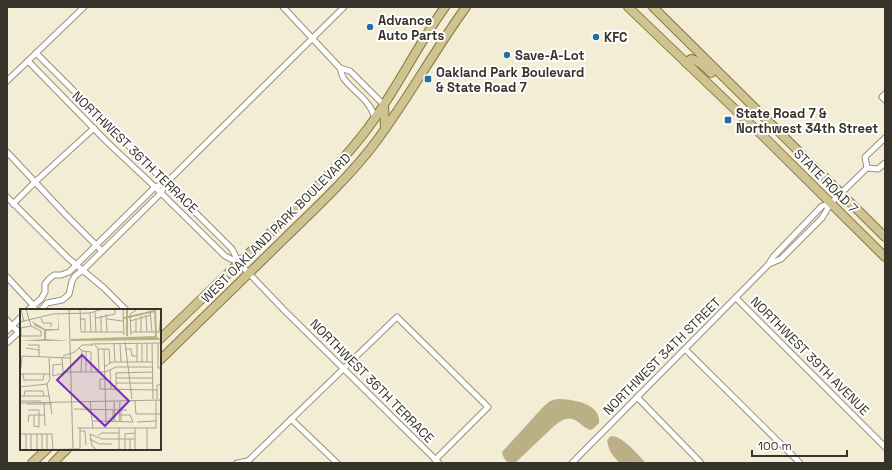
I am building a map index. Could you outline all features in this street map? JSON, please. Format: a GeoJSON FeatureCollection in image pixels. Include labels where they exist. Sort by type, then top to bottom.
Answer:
{"type":"FeatureCollection","features":[{"type":"Feature","properties":{"kind":"main road","name":"WEST OAKLAND PARK BOULEVARD"},"geometry":{"type":"LineString","coordinates":[[164,332],[239,263],[351,150],[384,105],[428,32],[445,7]]}},
{"type":"Feature","properties":{"kind":"main road","name":"WEST OAKLAND PARK BOULEVARD"},"geometry":{"type":"LineString","coordinates":[[161,359],[334,190],[364,156],[397,113],[443,40],[466,7]]}},
{"type":"Feature","properties":{"kind":"main road","name":"STATE ROAD 7"},"geometry":{"type":"LineString","coordinates":[[628,7],[766,138],[885,257]]}},
{"type":"Feature","properties":{"kind":"main road","name":"STATE ROAD 7"},"geometry":{"type":"LineString","coordinates":[[652,7],[885,237]]}},
{"type":"Feature","properties":{"kind":"main road"},"geometry":{"type":"LineString","coordinates":[[686,63],[691,59],[701,63],[736,98],[750,105]]}},
{"type":"Feature","properties":{"kind":"main road"},"geometry":{"type":"LineString","coordinates":[[384,105],[385,129]]}},
{"type":"Feature","properties":{"kind":"main road"},"geometry":{"type":"LineString","coordinates":[[32,463],[46,450]]}},
{"type":"Feature","properties":{"kind":"main road"},"geometry":{"type":"LineString","coordinates":[[53,463],[66,450]]}},
{"type":"Feature","properties":{"kind":"street"},"geometry":{"type":"LineString","coordinates":[[7,81],[84,7]]}},
{"type":"Feature","properties":{"kind":"street"},"geometry":{"type":"LineString","coordinates":[[283,7],[340,68],[344,78],[369,105],[375,118]]}},
{"type":"Feature","properties":{"kind":"street"},"geometry":{"type":"LineString","coordinates":[[42,309],[47,303],[62,300],[66,297],[69,294],[74,276],[83,270],[161,193],[166,183],[344,7]]}},
{"type":"Feature","properties":{"kind":"street","name":"NORTHWEST 36TH TERRACE"},"geometry":{"type":"LineString","coordinates":[[36,53],[232,249],[239,263],[284,310],[437,461]]}},
{"type":"Feature","properties":{"kind":"street","name":"NORTHWEST 36TH TERRACE"},"geometry":{"type":"LineString","coordinates":[[28,61],[225,256],[239,263]]}},
{"type":"Feature","properties":{"kind":"street"},"geometry":{"type":"LineString","coordinates":[[340,68],[350,71],[384,105]]}},
{"type":"Feature","properties":{"kind":"street"},"geometry":{"type":"LineString","coordinates":[[885,94],[882,97],[885,100]]}},
{"type":"Feature","properties":{"kind":"street"},"geometry":{"type":"LineString","coordinates":[[13,204],[94,128]]}},
{"type":"Feature","properties":{"kind":"street"},"geometry":{"type":"LineString","coordinates":[[867,168],[865,157],[885,138]]}},
{"type":"Feature","properties":{"kind":"street"},"geometry":{"type":"LineString","coordinates":[[7,152],[102,251]]}},
{"type":"Feature","properties":{"kind":"street","name":"NORTHWEST 34TH STREET"},"geometry":{"type":"LineString","coordinates":[[768,265],[781,259],[822,218],[831,203],[867,168],[878,169],[885,163]]}},
{"type":"Feature","properties":{"kind":"street"},"geometry":{"type":"LineString","coordinates":[[7,277],[34,308],[45,292],[45,284],[49,279],[54,275],[61,275],[69,272],[155,187],[166,183]]}},
{"type":"Feature","properties":{"kind":"street"},"geometry":{"type":"LineString","coordinates":[[7,197],[68,258],[104,288],[125,309]]}},
{"type":"Feature","properties":{"kind":"street","name":"NORTHWEST 34TH STREET"},"geometry":{"type":"LineString","coordinates":[[572,463],[736,298],[822,206],[831,203]]}},
{"type":"Feature","properties":{"kind":"street","name":"NORTHWEST 39TH AVENUE"},"geometry":{"type":"LineString","coordinates":[[736,298],[885,447]]}},
{"type":"Feature","properties":{"kind":"street"},"geometry":{"type":"LineString","coordinates":[[237,463],[249,462],[291,419],[397,317],[488,407],[437,461]]}},
{"type":"Feature","properties":{"kind":"street"},"geometry":{"type":"LineString","coordinates":[[7,331],[20,318]]}},
{"type":"Feature","properties":{"kind":"street"},"geometry":{"type":"LineString","coordinates":[[7,320],[12,326],[20,331],[7,343]]}},
{"type":"Feature","properties":{"kind":"street"},"geometry":{"type":"LineString","coordinates":[[685,349],[800,463]]}},
{"type":"Feature","properties":{"kind":"street"},"geometry":{"type":"LineString","coordinates":[[637,397],[701,463]]}},
{"type":"Feature","properties":{"kind":"street"},"geometry":{"type":"LineString","coordinates":[[291,419],[337,463]]}},
{"type":"Feature","properties":{"kind":"shaded area"},"geometry":{"type":"Polygon","coordinates":[[[557,399],[577,401],[591,407],[598,416],[599,423],[590,430],[574,420],[564,419],[552,428],[515,463],[506,460],[502,452],[543,407],[550,401],[557,399]]]}},
{"type":"Feature","properties":{"kind":"shaded area"},"geometry":{"type":"Polygon","coordinates":[[[611,436],[625,442],[646,463],[620,463],[609,448],[607,440],[611,436]]]}},
{"type":"Feature","properties":{"kind":"place","name":"Advance Auto Parts"},"geometry":{"type":"Point","coordinates":[370,27]}},
{"type":"Feature","properties":{"kind":"place","name":"KFC"},"geometry":{"type":"Point","coordinates":[596,37]}},
{"type":"Feature","properties":{"kind":"place","name":"Save-A-Lot"},"geometry":{"type":"Point","coordinates":[507,55]}},
{"type":"Feature","properties":{"kind":"place","name":"Oakland Park Boulevard & State Road 7"},"geometry":{"type":"Point","coordinates":[428,79]}},
{"type":"Feature","properties":{"kind":"place","name":"State Road 7 & Northwest 34th Street"},"geometry":{"type":"Point","coordinates":[728,120]}}]}
